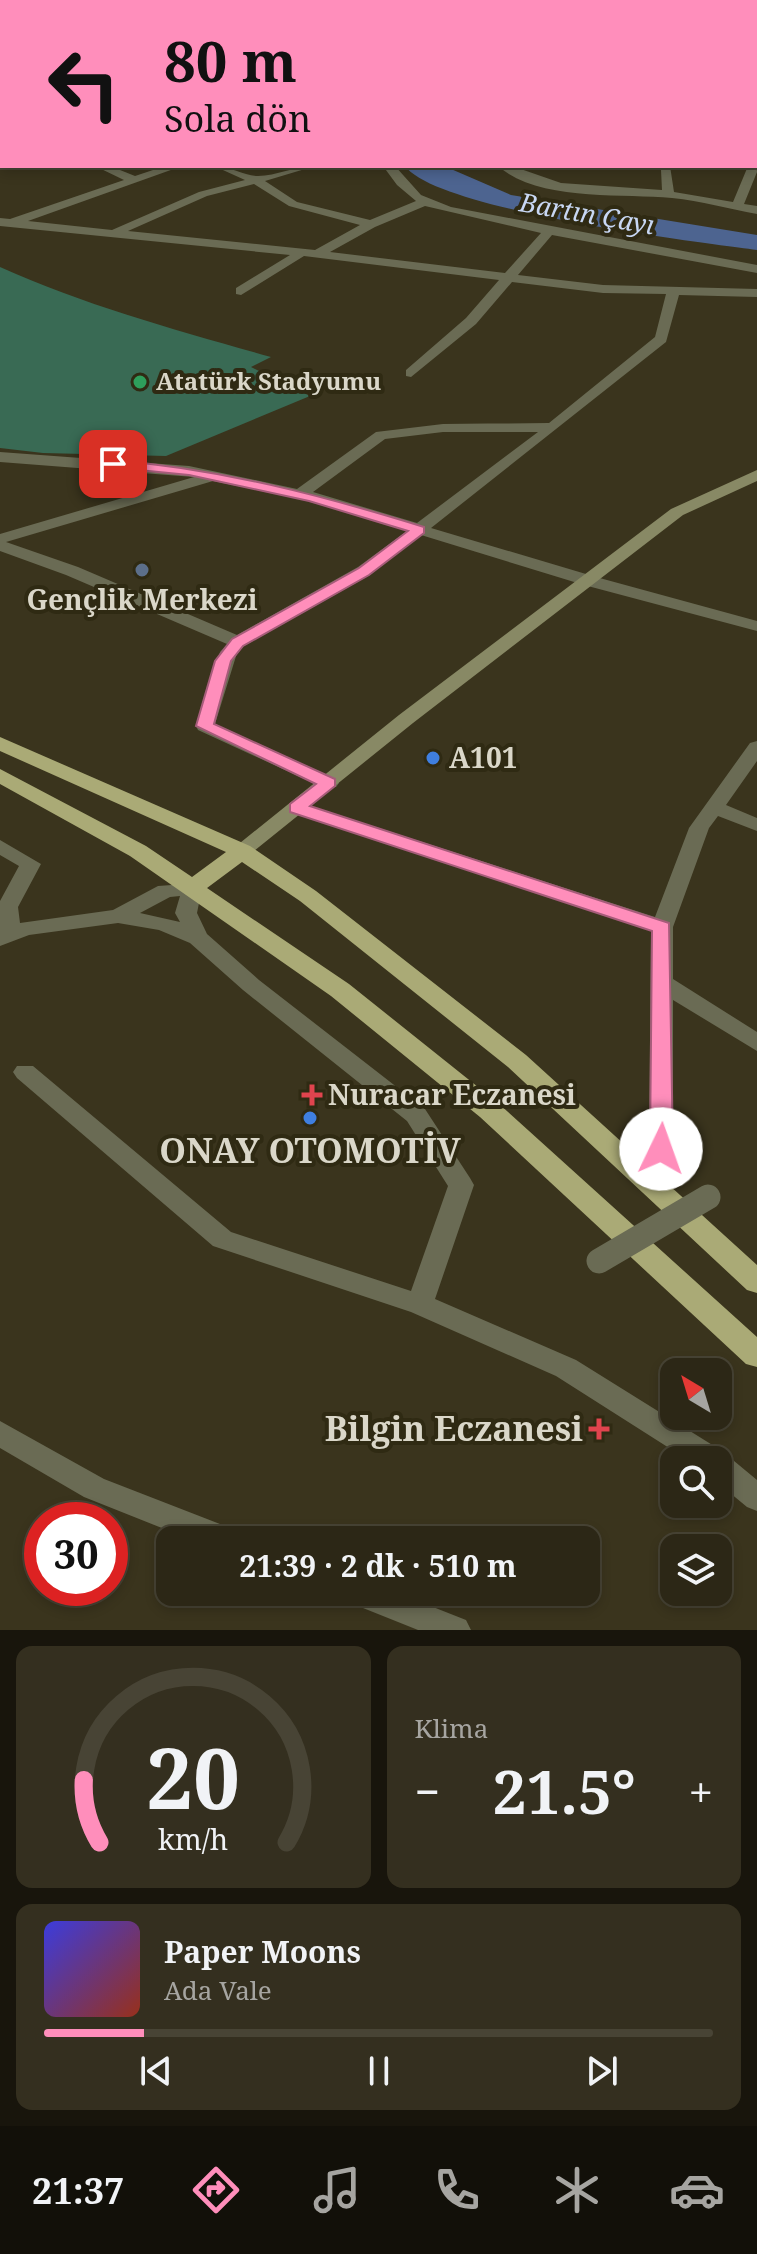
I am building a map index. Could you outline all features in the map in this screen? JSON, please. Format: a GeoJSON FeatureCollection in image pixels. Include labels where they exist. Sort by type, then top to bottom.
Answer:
{"type":"FeatureCollection","features":[{"type":"Feature","properties":{"kind":"highway"},"geometry":{"type":"LineString","coordinates":[[0,743],[242,851],[347,924],[517,1061],[757,1282]]}},
{"type":"Feature","properties":{"kind":"highway"},"geometry":{"type":"LineString","coordinates":[[0,775],[138,851],[340,990],[489,1110],[757,1355]]}},
{"type":"Feature","properties":{"kind":"highway"},"geometry":{"type":"LineString","coordinates":[[192,888],[242,851]]}},
{"type":"Feature","properties":{"kind":"main road"},"geometry":{"type":"LineString","coordinates":[[242,851],[406,719],[677,512],[757,475]]}},
{"type":"Feature","properties":{"kind":"street"},"geometry":{"type":"LineString","coordinates":[[106,168],[131,179]]}},
{"type":"Feature","properties":{"kind":"street"},"geometry":{"type":"LineString","coordinates":[[5,223],[169,168]]}},
{"type":"Feature","properties":{"kind":"street"},"geometry":{"type":"LineString","coordinates":[[225,168],[256,180],[293,204],[371,224]]}},
{"type":"Feature","properties":{"kind":"street"},"geometry":{"type":"LineString","coordinates":[[112,234],[203,194],[301,168]]}},
{"type":"Feature","properties":{"kind":"street"},"geometry":{"type":"LineString","coordinates":[[390,168],[392,174],[427,201],[449,210],[548,232],[701,256],[757,269]]}},
{"type":"Feature","properties":{"kind":"street"},"geometry":{"type":"LineString","coordinates":[[507,168],[526,179],[553,184],[668,195],[757,210]]}},
{"type":"Feature","properties":{"kind":"street"},"geometry":{"type":"LineString","coordinates":[[666,168],[668,195]]}},
{"type":"Feature","properties":{"kind":"street"},"geometry":{"type":"LineString","coordinates":[[737,207],[754,168]]}},
{"type":"Feature","properties":{"kind":"street"},"geometry":{"type":"LineString","coordinates":[[241,291],[310,253],[427,201]]}},
{"type":"Feature","properties":{"kind":"street"},"geometry":{"type":"LineString","coordinates":[[5,223],[310,253],[603,289],[757,293]]}},
{"type":"Feature","properties":{"kind":"street"},"geometry":{"type":"LineString","coordinates":[[411,373],[471,321],[548,232]]}},
{"type":"Feature","properties":{"kind":"street"},"geometry":{"type":"LineString","coordinates":[[329,783],[205,726],[223,661],[238,642],[364,571],[553,427],[661,339],[673,291]]}},
{"type":"Feature","properties":{"kind":"street"},"geometry":{"type":"LineString","coordinates":[[300,494],[381,435],[443,428],[553,427]]}},
{"type":"Feature","properties":{"kind":"street"},"geometry":{"type":"LineString","coordinates":[[0,457],[88,462],[212,476],[300,494],[590,581],[757,626]]}},
{"type":"Feature","properties":{"kind":"street"},"geometry":{"type":"LineString","coordinates":[[0,539],[212,476]]}},
{"type":"Feature","properties":{"kind":"street"},"geometry":{"type":"LineString","coordinates":[[0,546],[72,571],[238,642]]}},
{"type":"Feature","properties":{"kind":"street"},"geometry":{"type":"LineString","coordinates":[[661,1149],[662,927],[699,828],[757,747]]}},
{"type":"Feature","properties":{"kind":"street"},"geometry":{"type":"LineString","coordinates":[[712,806],[757,825]]}},
{"type":"Feature","properties":{"kind":"street"},"geometry":{"type":"LineString","coordinates":[[297,808],[662,927]]}},
{"type":"Feature","properties":{"kind":"street"},"geometry":{"type":"LineString","coordinates":[[0,846],[31,864],[7,907],[5,937],[25,929],[118,916],[164,924],[198,938],[251,985],[416,1115],[461,1185],[420,1304]]}},
{"type":"Feature","properties":{"kind":"street"},"geometry":{"type":"LineString","coordinates":[[118,916],[165,891],[192,888],[186,913],[198,938]]}},
{"type":"Feature","properties":{"kind":"street"},"geometry":{"type":"LineString","coordinates":[[663,983],[757,1043]]}},
{"type":"Feature","properties":{"kind":"street"},"geometry":{"type":"LineString","coordinates":[[25,1072],[222,1239],[420,1304],[566,1368],[690,1446]]}},
{"type":"Feature","properties":{"kind":"street"},"geometry":{"type":"LineString","coordinates":[[599,1261],[708,1197]]}},
{"type":"Feature","properties":{"kind":"street"},"geometry":{"type":"LineString","coordinates":[[0,1433],[94,1488],[191,1526]]}},
{"type":"Feature","properties":{"kind":"street"},"geometry":{"type":"LineString","coordinates":[[732,1477],[757,1498]]}},
{"type":"Feature","properties":{"kind":"street"},"geometry":{"type":"LineString","coordinates":[[394,1606],[455,1630]]}},
{"type":"Feature","properties":{"kind":"green space","name":"Atatürk Stadyumu"},"geometry":{"type":"Polygon","coordinates":[[[0,267],[100,306],[271,357],[251,367],[310,396],[166,456],[43,453],[0,448],[0,267]]]}},
{"type":"Feature","properties":{"kind":"water","name":"Bartın Çayı"},"geometry":{"type":"Polygon","coordinates":[[[408,168],[449,168],[511,195],[757,235],[757,250],[570,222],[465,197],[427,182],[408,168]]]}},
{"type":"Feature","properties":{"kind":"place","name":"Atatürk Stadyumu"},"geometry":{"type":"Point","coordinates":[140,382]}},
{"type":"Feature","properties":{"kind":"place","name":"Gençlik Merkezi"},"geometry":{"type":"Point","coordinates":[142,570]}},
{"type":"Feature","properties":{"kind":"place","name":"A101"},"geometry":{"type":"Point","coordinates":[433,758]}},
{"type":"Feature","properties":{"kind":"place","name":"Nuracar Eczanesi"},"geometry":{"type":"Point","coordinates":[312,1095]}},
{"type":"Feature","properties":{"kind":"place","name":"ONAY OTOMOTİV"},"geometry":{"type":"Point","coordinates":[310,1118]}},
{"type":"Feature","properties":{"kind":"place","name":"Bilgin Eczanesi"},"geometry":{"type":"Point","coordinates":[599,1429]}},
{"type":"Feature","properties":{"kind":"route"},"geometry":{"type":"LineString","coordinates":[[113,464],[189,471],[313,497],[419,530],[364,571],[238,642],[223,661],[213,707],[205,726],[329,783],[297,808],[662,927],[664,1095],[661,1149]]}}]}
